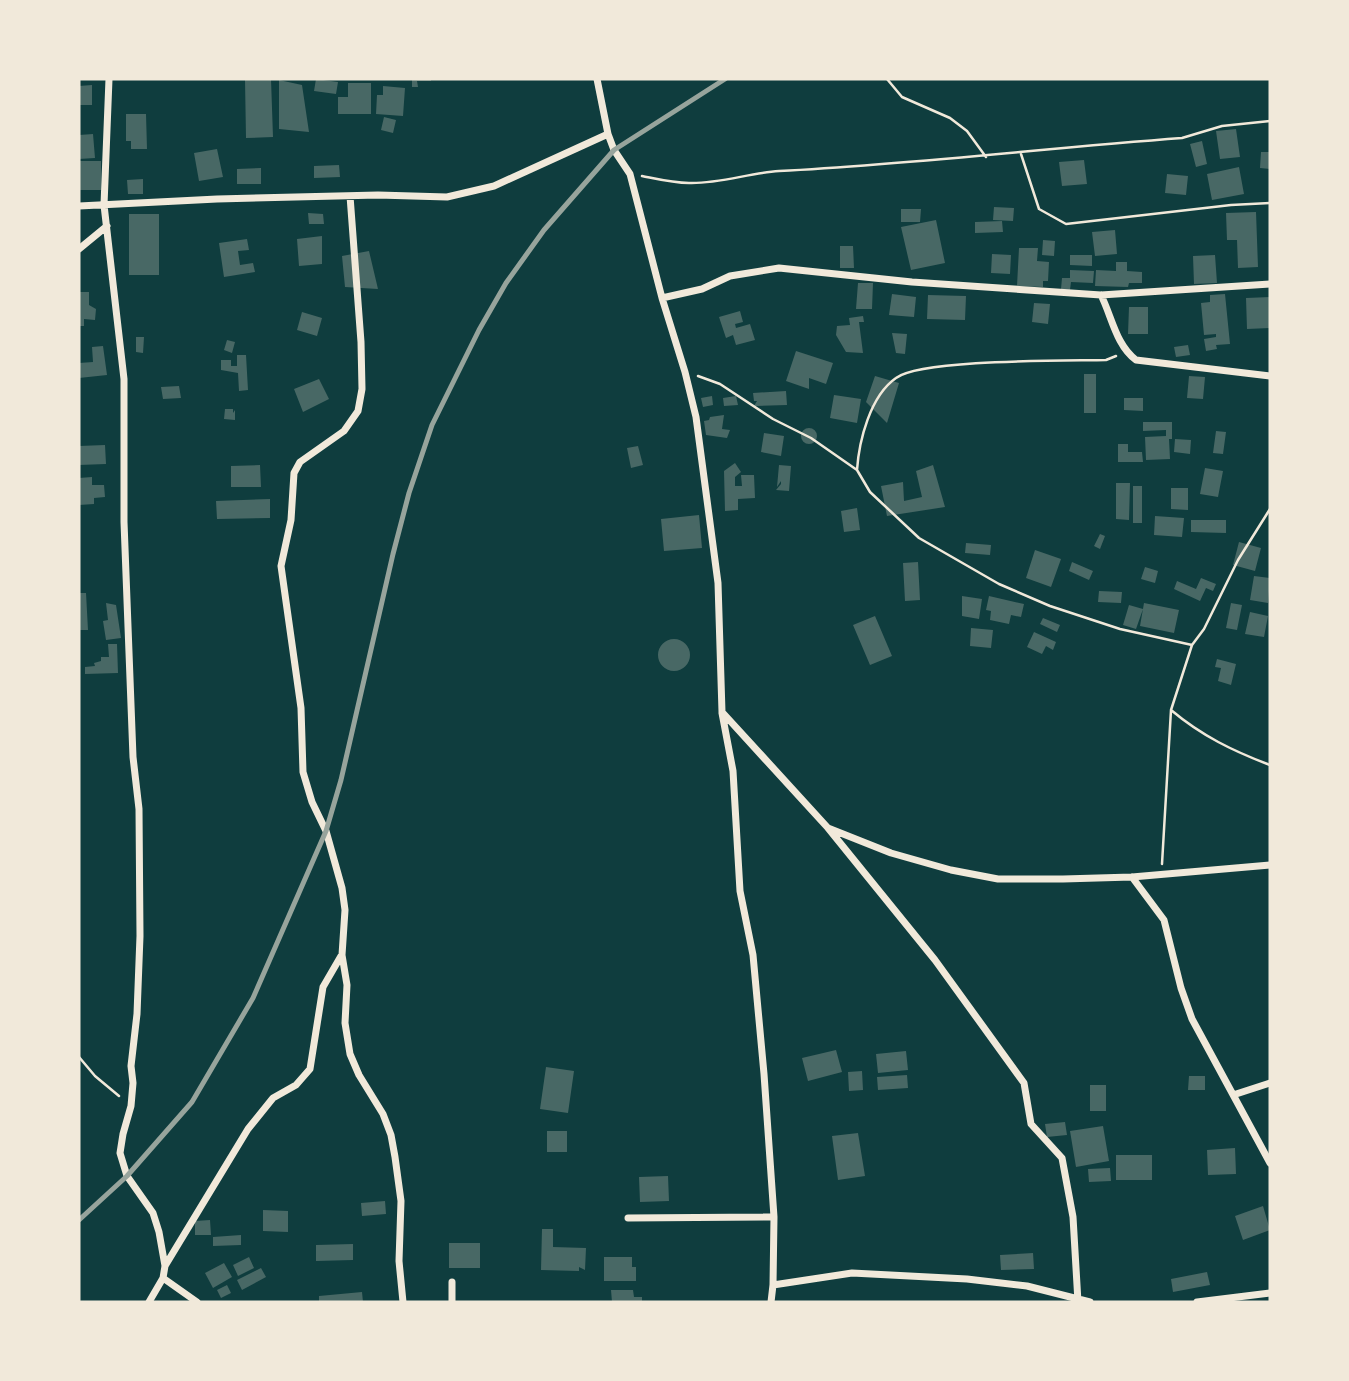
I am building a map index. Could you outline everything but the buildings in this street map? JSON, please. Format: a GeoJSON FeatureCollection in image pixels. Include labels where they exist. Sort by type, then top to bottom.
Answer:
{"type":"FeatureCollection","features":[{"type":"Feature","properties":{"kind":"street"},"geometry":{"type":"LineString","coordinates":[[108,79],[104,205],[124,379],[124,522],[133,757],[139,809],[140,936],[137,1014],[131,1066],[131,1106],[120,1153],[127,1176],[153,1213],[159,1232],[165,1266],[163,1278],[149,1302]]}},
{"type":"Feature","properties":{"kind":"street"},"geometry":{"type":"LineString","coordinates":[[597,79],[608,134],[614,150],[630,174],[696,417],[719,583],[722,712],[733,771],[740,891],[754,968],[764,1074],[774,1217],[771,1302]]}},
{"type":"Feature","properties":{"kind":"street"},"geometry":{"type":"LineString","coordinates":[[79,206],[217,199],[447,197],[494,186],[608,134]]}},
{"type":"Feature","properties":{"kind":"street"},"geometry":{"type":"LineString","coordinates":[[350,196],[361,342],[362,389],[358,411],[344,430],[300,462],[295,473],[291,520],[281,566],[301,708],[303,772],[312,802],[326,831],[342,888],[345,910],[342,955],[347,985],[345,1023],[350,1054],[359,1075],[383,1114],[395,1157],[401,1201],[400,1261],[403,1302]]}},
{"type":"Feature","properties":{"kind":"street"},"geometry":{"type":"LineString","coordinates":[[79,248],[107,226]]}},
{"type":"Feature","properties":{"kind":"street"},"geometry":{"type":"LineString","coordinates":[[662,298],[702,289],[730,276],[779,268],[912,282],[1101,295],[1270,284]]}},
{"type":"Feature","properties":{"kind":"street"},"geometry":{"type":"LineString","coordinates":[[1101,295],[1126,352],[1136,360],[1270,376]]}},
{"type":"Feature","properties":{"kind":"street"},"geometry":{"type":"LineString","coordinates":[[722,712],[828,828],[935,960],[1024,1083],[1031,1124],[1062,1158],[1073,1217],[1079,1300]]}},
{"type":"Feature","properties":{"kind":"street"},"geometry":{"type":"LineString","coordinates":[[828,828],[891,853],[951,870],[998,879],[1132,877],[1270,865]]}},
{"type":"Feature","properties":{"kind":"street"},"geometry":{"type":"LineString","coordinates":[[1132,877],[1164,920],[1181,988],[1192,1019],[1270,1163]]}},
{"type":"Feature","properties":{"kind":"street"},"geometry":{"type":"LineString","coordinates":[[165,1266],[248,1129],[273,1098],[296,1085],[310,1069],[323,987],[342,955]]}},
{"type":"Feature","properties":{"kind":"street"},"geometry":{"type":"LineString","coordinates":[[1233,1095],[1270,1083]]}},
{"type":"Feature","properties":{"kind":"street"},"geometry":{"type":"LineString","coordinates":[[628,1218],[774,1217]]}},
{"type":"Feature","properties":{"kind":"street"},"geometry":{"type":"LineString","coordinates":[[773,1285],[852,1273],[967,1279],[1027,1286],[1090,1302]]}},
{"type":"Feature","properties":{"kind":"street"},"geometry":{"type":"LineString","coordinates":[[163,1278],[197,1302]]}},
{"type":"Feature","properties":{"kind":"street"},"geometry":{"type":"LineString","coordinates":[[452,1282],[452,1302]]}},
{"type":"Feature","properties":{"kind":"street"},"geometry":{"type":"LineString","coordinates":[[1198,1302],[1270,1293]]}},
{"type":"Feature","properties":{"kind":"path"},"geometry":{"type":"LineString","coordinates":[[887,79],[902,97],[950,118],[967,131],[986,157]]}},
{"type":"Feature","properties":{"kind":"path"},"geometry":{"type":"LineString","coordinates":[[630,174],[695,183],[771,172],[986,157],[1182,138],[1222,126],[1270,120]]}},
{"type":"Feature","properties":{"kind":"path"},"geometry":{"type":"LineString","coordinates":[[1021,154],[1039,209],[1066,224],[1270,203]]}},
{"type":"Feature","properties":{"kind":"path"},"geometry":{"type":"LineString","coordinates":[[857,470],[859,445],[869,416],[894,379],[902,374],[952,365],[1106,360],[1126,352]]}},
{"type":"Feature","properties":{"kind":"path"},"geometry":{"type":"LineString","coordinates":[[685,372],[720,384],[773,419],[811,438],[857,470],[870,492],[919,538],[999,584],[1050,606],[1120,629],[1192,645]]}},
{"type":"Feature","properties":{"kind":"path"},"geometry":{"type":"LineString","coordinates":[[1161,874],[1171,710],[1192,645],[1204,629],[1238,560],[1270,509]]}},
{"type":"Feature","properties":{"kind":"path"},"geometry":{"type":"LineString","coordinates":[[1171,710],[1229,750],[1270,765]]}},
{"type":"Feature","properties":{"kind":"path"},"geometry":{"type":"LineString","coordinates":[[79,1057],[95,1076],[131,1106]]}},
{"type":"Feature","properties":{"kind":"railway"},"geometry":{"type":"LineString","coordinates":[[79,1220],[127,1176],[192,1102],[253,998],[326,831],[341,780],[409,493],[432,425],[479,330],[506,283],[544,230],[614,150],[725,79]]}}]}
